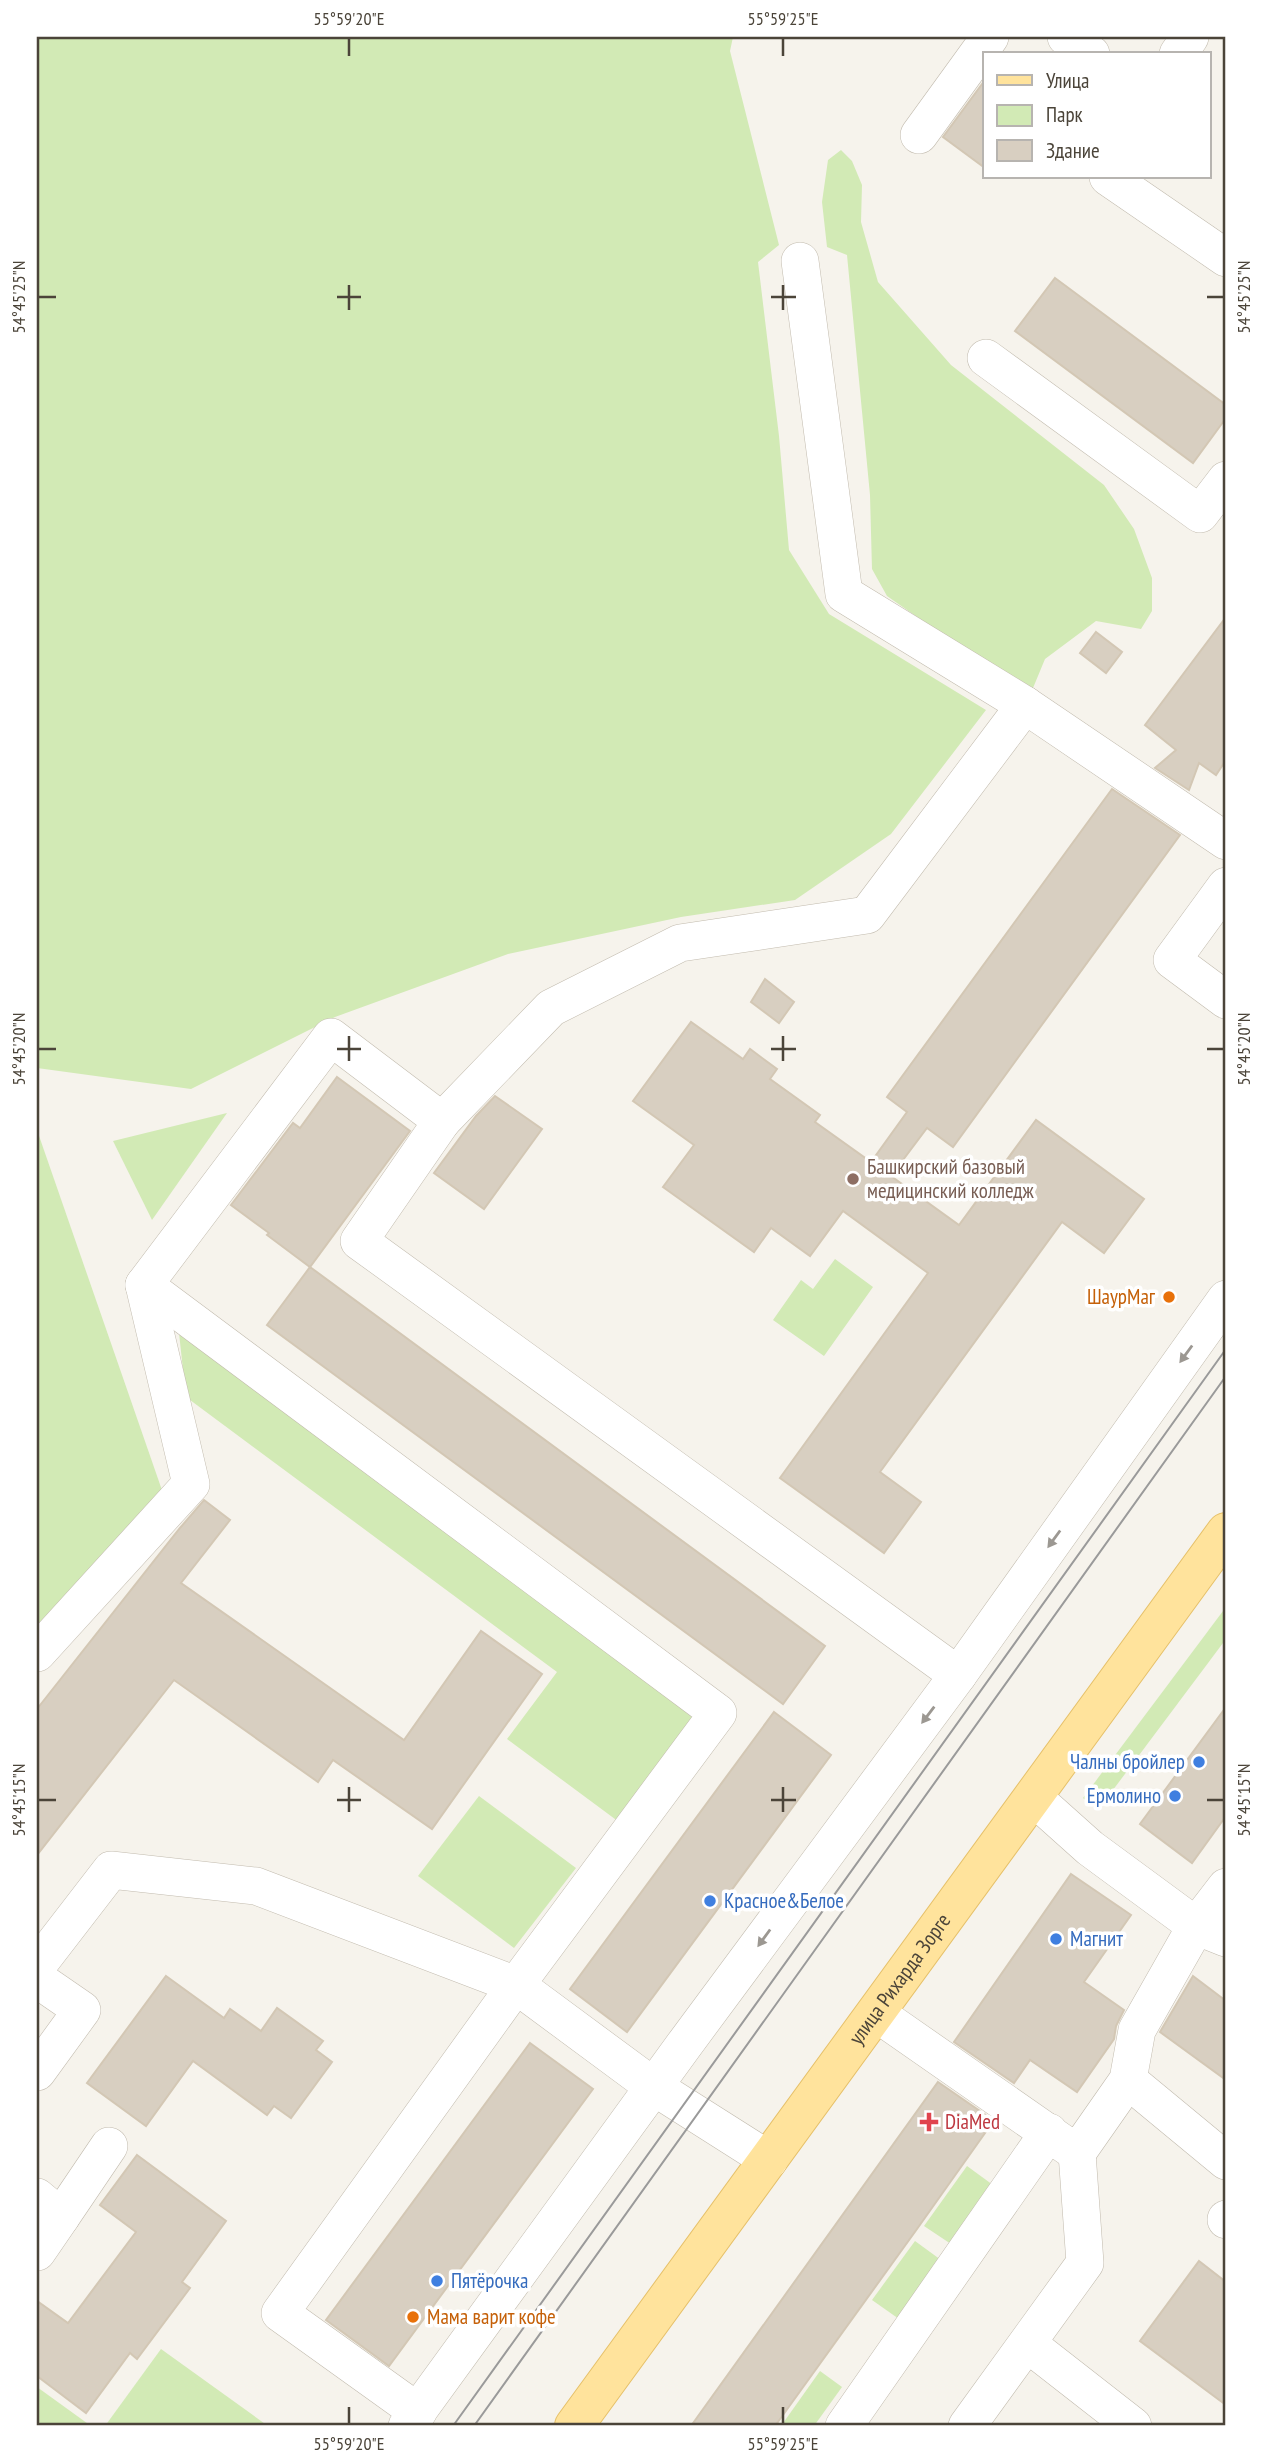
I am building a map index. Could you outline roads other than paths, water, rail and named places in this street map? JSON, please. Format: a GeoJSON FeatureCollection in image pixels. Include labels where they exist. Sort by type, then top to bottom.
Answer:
{"type":"FeatureCollection","features":[{"type":"Feature","properties":{"kind":"main road","name":"улица Рихарда Зорге"},"geometry":{"type":"LineString","coordinates":[[574,2426],[1226,1532]]}},
{"type":"Feature","properties":{"kind":"street"},"geometry":{"type":"LineString","coordinates":[[919,135],[990,37]]}},
{"type":"Feature","properties":{"kind":"street"},"geometry":{"type":"LineString","coordinates":[[1066,37],[1088,52]]}},
{"type":"Feature","properties":{"kind":"street"},"geometry":{"type":"LineString","coordinates":[[1179,52],[1190,37]]}},
{"type":"Feature","properties":{"kind":"street"},"geometry":{"type":"LineString","coordinates":[[1109,178],[1226,258]]}},
{"type":"Feature","properties":{"kind":"street"},"geometry":{"type":"LineString","coordinates":[[800,261],[844,594],[1025,705],[1226,841]]}},
{"type":"Feature","properties":{"kind":"street"},"geometry":{"type":"LineString","coordinates":[[986,358],[1200,514],[1226,480]]}},
{"type":"Feature","properties":{"kind":"street"},"geometry":{"type":"LineString","coordinates":[[958,1675],[359,1241],[442,1121],[551,1008],[680,943],[867,915],[1025,705]]}},
{"type":"Feature","properties":{"kind":"street"},"geometry":{"type":"LineString","coordinates":[[1226,886],[1172,960],[1226,1000]]}},
{"type":"Feature","properties":{"kind":"street"},"geometry":{"type":"LineString","coordinates":[[144,1285],[331,1037],[442,1121]]}},
{"type":"Feature","properties":{"kind":"street"},"geometry":{"type":"LineString","coordinates":[[37,1653],[191,1484],[144,1285]]}},
{"type":"Feature","properties":{"kind":"street"},"geometry":{"type":"LineString","coordinates":[[144,1285],[719,1713],[516,1985],[280,2313],[412,2419],[958,1675],[1226,1299]]}},
{"type":"Feature","properties":{"kind":"street"},"geometry":{"type":"LineString","coordinates":[[1033,1797],[1090,1848],[1211,1932]]}},
{"type":"Feature","properties":{"kind":"street"},"geometry":{"type":"LineString","coordinates":[[37,1966],[111,1870],[256,1886],[516,1985],[654,2087],[769,2160]]}},
{"type":"Feature","properties":{"kind":"street"},"geometry":{"type":"LineString","coordinates":[[844,2426],[1063,2142],[1128,2080],[1137,2030],[1211,1932],[1226,1887]]}},
{"type":"Feature","properties":{"kind":"street"},"geometry":{"type":"LineString","coordinates":[[37,1979],[82,2010],[37,2072]]}},
{"type":"Feature","properties":{"kind":"street"},"geometry":{"type":"LineString","coordinates":[[876,2013],[1063,2142],[1085,2263],[967,2426]]}},
{"type":"Feature","properties":{"kind":"street"},"geometry":{"type":"LineString","coordinates":[[1128,2080],[1226,2161]]}},
{"type":"Feature","properties":{"kind":"street"},"geometry":{"type":"LineString","coordinates":[[37,2252],[49,2207],[109,2146]]}},
{"type":"Feature","properties":{"kind":"street"},"geometry":{"type":"LineString","coordinates":[[1028,2344],[1133,2426]]}},
{"type":"Feature","properties":{"kind":"tram line"},"geometry":{"type":"LineString","coordinates":[[453,2426],[1226,1349]]}},
{"type":"Feature","properties":{"kind":"tram line"},"geometry":{"type":"LineString","coordinates":[[474,2426],[1226,1376]]}},
{"type":"Feature","properties":{"kind":"place","name":"Башкирский базовый медицинский колледж"},"geometry":{"type":"Point","coordinates":[853,1179]}},
{"type":"Feature","properties":{"kind":"place","name":"ШаурМаг"},"geometry":{"type":"Point","coordinates":[1169,1297]}},
{"type":"Feature","properties":{"kind":"place","name":"Чалны бройлер"},"geometry":{"type":"Point","coordinates":[1199,1762]}},
{"type":"Feature","properties":{"kind":"place","name":"Ермолино"},"geometry":{"type":"Point","coordinates":[1175,1796]}},
{"type":"Feature","properties":{"kind":"place","name":"Красное&Белое"},"geometry":{"type":"Point","coordinates":[710,1901]}},
{"type":"Feature","properties":{"kind":"place","name":"Магнит"},"geometry":{"type":"Point","coordinates":[1056,1939]}},
{"type":"Feature","properties":{"kind":"place","name":"DiaMed"},"geometry":{"type":"Point","coordinates":[929,2122]}},
{"type":"Feature","properties":{"kind":"place","name":"Пятёрочка"},"geometry":{"type":"Point","coordinates":[437,2281]}},
{"type":"Feature","properties":{"kind":"place","name":"Мама варит кофе"},"geometry":{"type":"Point","coordinates":[413,2317]}}]}
